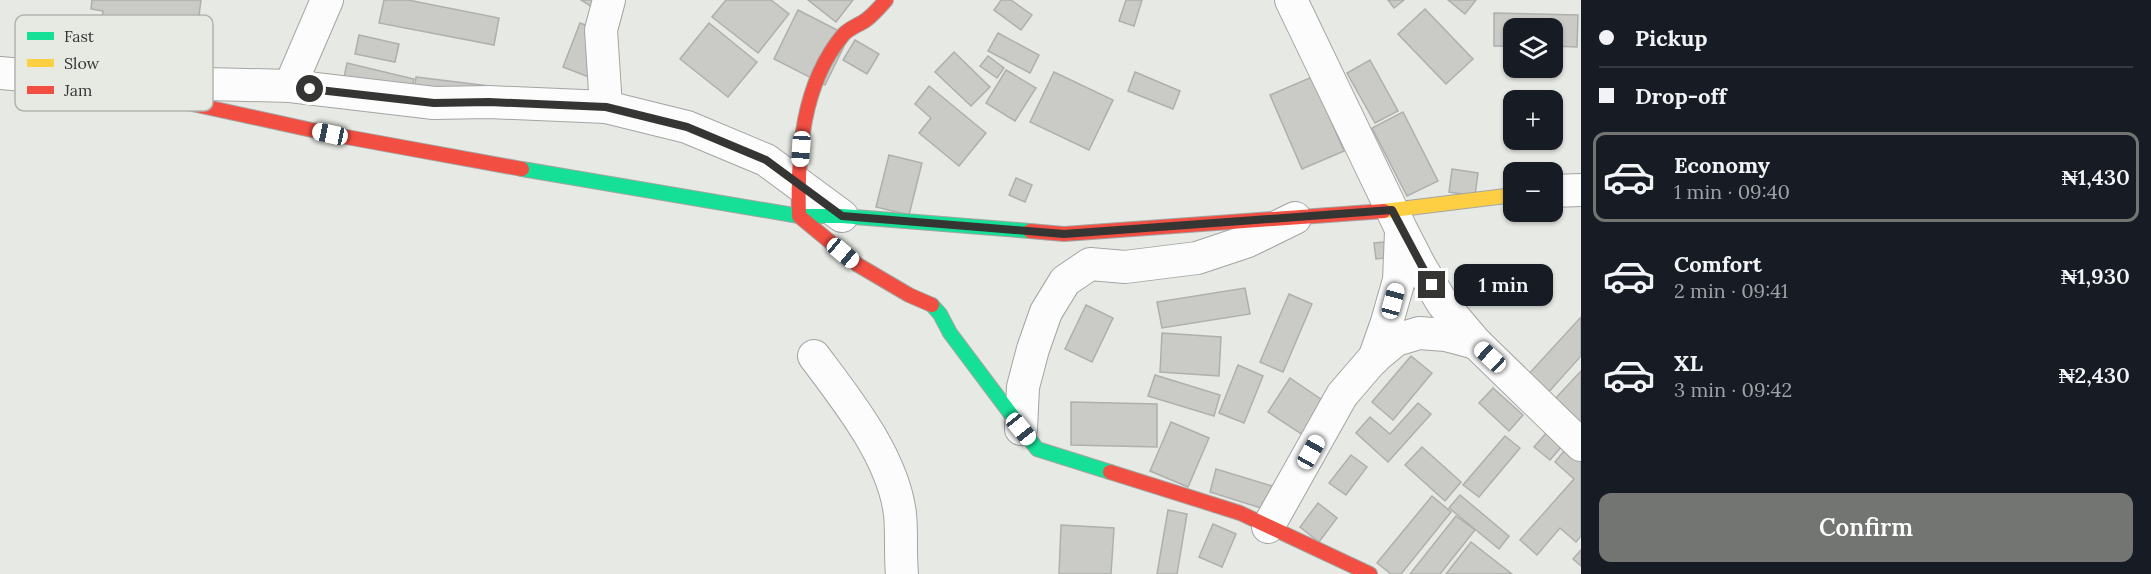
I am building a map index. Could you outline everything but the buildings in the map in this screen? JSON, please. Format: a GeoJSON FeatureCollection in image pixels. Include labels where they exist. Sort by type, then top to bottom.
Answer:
{"type":"FeatureCollection","features":[{"type":"Feature","properties":{"kind":"street"},"geometry":{"type":"LineString","coordinates":[[290,86],[327,0]]}},
{"type":"Feature","properties":{"kind":"street"},"geometry":{"type":"LineString","coordinates":[[606,107],[601,30],[609,0]]}},
{"type":"Feature","properties":{"kind":"street"},"geometry":{"type":"LineString","coordinates":[[886,0],[866,20],[846,32],[828,54],[807,105],[798,184],[799,216],[858,265],[909,295],[932,305],[1037,449],[1240,513],[1370,574]]}},
{"type":"Feature","properties":{"kind":"street"},"geometry":{"type":"LineString","coordinates":[[1291,0],[1397,220],[1420,266],[1443,304],[1476,344],[1581,445]]}},
{"type":"Feature","properties":{"kind":"street"},"geometry":{"type":"LineString","coordinates":[[0,73],[15,74]]}},
{"type":"Feature","properties":{"kind":"street"},"geometry":{"type":"LineString","coordinates":[[213,84],[290,86],[434,103],[489,102],[606,107],[687,127],[766,160],[842,216]]}},
{"type":"Feature","properties":{"kind":"street"},"geometry":{"type":"LineString","coordinates":[[213,108],[330,134],[637,190],[799,216],[842,216],[1064,234],[1296,217],[1397,220],[1503,197]]}},
{"type":"Feature","properties":{"kind":"street"},"geometry":{"type":"LineString","coordinates":[[1563,191],[1581,190]]}},
{"type":"Feature","properties":{"kind":"street"},"geometry":{"type":"LineString","coordinates":[[1021,429],[1023,387],[1033,349],[1046,312],[1065,281],[1090,264],[1125,267],[1197,258],[1248,241],[1296,217]]}},
{"type":"Feature","properties":{"kind":"street"},"geometry":{"type":"LineString","coordinates":[[1373,359],[1388,322],[1399,280],[1397,220]]}},
{"type":"Feature","properties":{"kind":"street"},"geometry":{"type":"LineString","coordinates":[[1268,527],[1342,395],[1373,359],[1396,340],[1419,333],[1446,335],[1476,344]]}},
{"type":"Feature","properties":{"kind":"street"},"geometry":{"type":"LineString","coordinates":[[814,356],[870,436],[888,471],[900,513],[902,574]]}},
{"type":"Feature","properties":{"kind":"traffic: fast"},"geometry":{"type":"LineString","coordinates":[[522,169],[799,216],[842,216],[1030,231]]}},
{"type":"Feature","properties":{"kind":"traffic: fast"},"geometry":{"type":"LineString","coordinates":[[932,305],[940,314],[950,333],[1037,449],[1110,472]]}},
{"type":"Feature","properties":{"kind":"traffic: slow"},"geometry":{"type":"LineString","coordinates":[[1384,211],[1503,196]]}},
{"type":"Feature","properties":{"kind":"traffic: jam"},"geometry":{"type":"LineString","coordinates":[[886,0],[869,18],[843,35],[829,54],[819,75],[811,97],[801,144],[799,216],[858,265],[909,295],[932,305]]}},
{"type":"Feature","properties":{"kind":"traffic: jam"},"geometry":{"type":"LineString","coordinates":[[213,108],[330,134],[522,169]]}},
{"type":"Feature","properties":{"kind":"traffic: jam"},"geometry":{"type":"LineString","coordinates":[[1030,231],[1064,234],[1384,211]]}},
{"type":"Feature","properties":{"kind":"traffic: jam"},"geometry":{"type":"LineString","coordinates":[[1110,472],[1240,513],[1370,574]]}},
{"type":"Feature","properties":{"kind":"route"},"geometry":{"type":"LineString","coordinates":[[310,89],[434,103],[489,102],[606,107],[687,127],[766,160],[842,216],[1064,234],[1392,210],[1432,285]]}}]}
